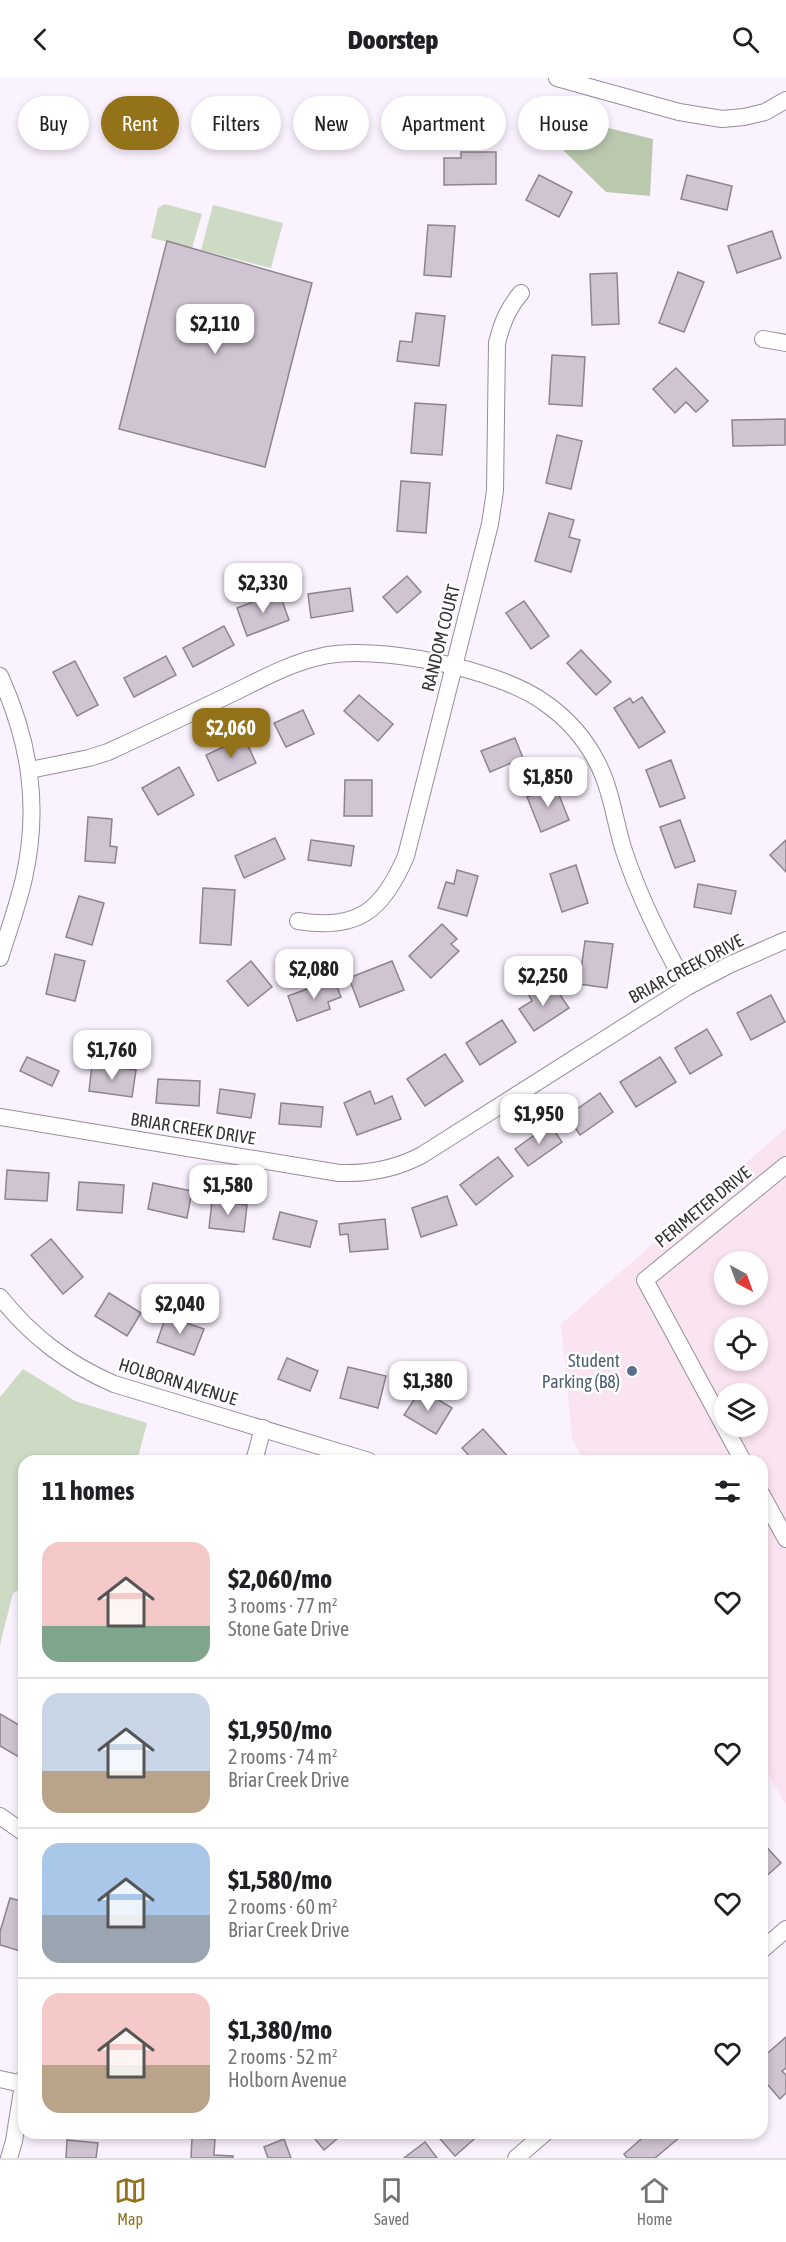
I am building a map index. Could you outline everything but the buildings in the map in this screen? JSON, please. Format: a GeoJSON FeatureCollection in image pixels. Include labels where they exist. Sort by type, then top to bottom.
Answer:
{"type":"FeatureCollection","features":[{"type":"Feature","properties":{"kind":"street"},"geometry":{"type":"LineString","coordinates":[[557,78],[679,112],[722,119],[765,112],[786,100]]}},
{"type":"Feature","properties":{"kind":"street","name":"RANDOM COURT"},"geometry":{"type":"LineString","coordinates":[[298,921],[320,925],[338,924],[356,919],[370,910],[384,896],[397,877],[406,856],[490,524],[495,491],[497,343],[503,322],[521,292]]}},
{"type":"Feature","properties":{"kind":"street"},"geometry":{"type":"LineString","coordinates":[[763,339],[786,343]]}},
{"type":"Feature","properties":{"kind":"street"},"geometry":{"type":"LineString","coordinates":[[30,770],[108,752],[288,666],[320,656],[381,653],[487,676],[544,702],[567,721],[585,742],[608,788],[624,850],[639,894],[658,935],[687,987]]}},
{"type":"Feature","properties":{"kind":"street"},"geometry":{"type":"LineString","coordinates":[[0,676],[23,735],[30,770],[32,807],[30,842],[24,879],[0,958]]}},
{"type":"Feature","properties":{"kind":"street","name":"BRIAR CREEK DRIVE"},"geometry":{"type":"LineString","coordinates":[[0,1117],[339,1173],[391,1168],[422,1155],[687,987],[729,965],[786,940]]}},
{"type":"Feature","properties":{"kind":"street","name":"PERIMETER DRIVE"},"geometry":{"type":"LineString","coordinates":[[740,1455],[645,1280],[786,1165]]}},
{"type":"Feature","properties":{"kind":"street","name":"HOLBORN AVENUE"},"geometry":{"type":"LineString","coordinates":[[0,1297],[15,1317],[61,1357],[114,1384],[350,1455]]}},
{"type":"Feature","properties":{"kind":"street"},"geometry":{"type":"LineString","coordinates":[[256,1455],[263,1428]]}},
{"type":"Feature","properties":{"kind":"street"},"geometry":{"type":"LineString","coordinates":[[768,1506],[786,1539]]}},
{"type":"Feature","properties":{"kind":"street"},"geometry":{"type":"LineString","coordinates":[[0,1816],[18,1829]]}},
{"type":"Feature","properties":{"kind":"street"},"geometry":{"type":"LineString","coordinates":[[768,1945],[786,1929]]}},
{"type":"Feature","properties":{"kind":"street"},"geometry":{"type":"LineString","coordinates":[[0,2079],[18,2081]]}},
{"type":"Feature","properties":{"kind":"street"},"geometry":{"type":"LineString","coordinates":[[9,2158],[18,2114]]}},
{"type":"Feature","properties":{"kind":"street"},"geometry":{"type":"LineString","coordinates":[[516,2158],[538,2139]]}},
{"type":"Feature","properties":{"kind":"shaded area"},"geometry":{"type":"Polygon","coordinates":[[[786,1128],[786,1805],[768,1774],[768,1455],[581,1455],[572,1439],[561,1324],[786,1128]]]}},
{"type":"Feature","properties":{"kind":"green space"},"geometry":{"type":"Polygon","coordinates":[[[609,128],[653,139],[650,196],[606,192],[564,151],[609,150],[609,128]]]}},
{"type":"Feature","properties":{"kind":"green space"},"geometry":{"type":"Polygon","coordinates":[[[165,204],[202,214],[192,248],[151,238],[158,208],[165,204]]]}},
{"type":"Feature","properties":{"kind":"green space"},"geometry":{"type":"Polygon","coordinates":[[[213,205],[283,223],[271,268],[201,250],[213,205]]]}},
{"type":"Feature","properties":{"kind":"green space"},"geometry":{"type":"Polygon","coordinates":[[[23,1369],[75,1401],[147,1423],[139,1455],[18,1455],[18,1591],[13,1593],[0,1645],[0,1397],[23,1369]]]}},
{"type":"Feature","properties":{"kind":"place","name":"Student Parking (B8)"},"geometry":{"type":"Point","coordinates":[632,1371]}}]}
